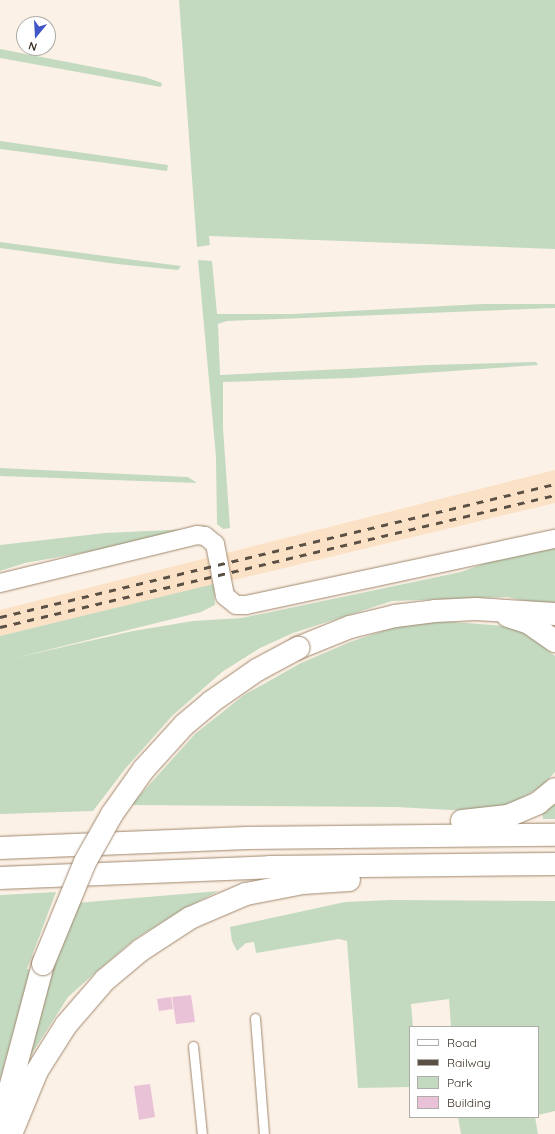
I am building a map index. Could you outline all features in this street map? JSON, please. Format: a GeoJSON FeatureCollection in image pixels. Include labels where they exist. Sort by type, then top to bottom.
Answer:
{"type":"FeatureCollection","features":[{"type":"Feature","properties":{"kind":"highway"},"geometry":{"type":"LineString","coordinates":[[4,1128],[21,1038],[43,964],[85,862],[112,814],[144,769],[184,726],[211,702],[256,670],[298,648],[350,627],[395,616],[476,609],[555,614]]}},
{"type":"Feature","properties":{"kind":"highway"},"geometry":{"type":"LineString","coordinates":[[476,609],[529,623],[555,641]]}},
{"type":"Feature","properties":{"kind":"highway"},"geometry":{"type":"LineString","coordinates":[[392,836],[427,822],[491,820],[508,816],[538,803],[555,789]]}},
{"type":"Feature","properties":{"kind":"highway"},"geometry":{"type":"LineString","coordinates":[[0,848],[239,838],[555,835]]}},
{"type":"Feature","properties":{"kind":"highway"},"geometry":{"type":"LineString","coordinates":[[4,1128],[66,1025],[104,980],[162,935],[190,918],[246,894],[303,882],[382,878],[412,864]]}},
{"type":"Feature","properties":{"kind":"highway"},"geometry":{"type":"LineString","coordinates":[[0,878],[223,868],[412,864],[555,864]]}},
{"type":"Feature","properties":{"kind":"street"},"geometry":{"type":"LineString","coordinates":[[0,583],[197,535],[211,540],[215,544],[224,596],[236,605],[246,605],[555,538]]}},
{"type":"Feature","properties":{"kind":"lane"},"geometry":{"type":"LineString","coordinates":[[255,1018],[264,1134]]}},
{"type":"Feature","properties":{"kind":"lane"},"geometry":{"type":"LineString","coordinates":[[193,1046],[202,1134]]}},
{"type":"Feature","properties":{"kind":"shaded area"},"geometry":{"type":"Polygon","coordinates":[[[555,470],[555,503],[0,636],[0,610],[555,470]]]}},
{"type":"Feature","properties":{"kind":"green space"},"geometry":{"type":"Polygon","coordinates":[[[179,0],[555,0],[555,249],[209,236],[210,245],[197,247],[179,0]]]}},
{"type":"Feature","properties":{"kind":"green space"},"geometry":{"type":"Polygon","coordinates":[[[0,49],[16,52],[16,56],[36,56],[145,77],[162,83],[161,87],[0,58],[0,49]]]}},
{"type":"Feature","properties":{"kind":"green space"},"geometry":{"type":"Polygon","coordinates":[[[0,141],[168,165],[167,171],[0,149],[0,141]]]}},
{"type":"Feature","properties":{"kind":"green space"},"geometry":{"type":"Polygon","coordinates":[[[0,242],[181,266],[178,270],[117,264],[0,248],[0,242]]]}},
{"type":"Feature","properties":{"kind":"green space"},"geometry":{"type":"Polygon","coordinates":[[[198,260],[212,261],[217,314],[293,314],[482,304],[555,304],[555,308],[227,321],[218,324],[220,375],[429,365],[536,362],[538,365],[352,378],[223,382],[223,428],[230,528],[223,529],[217,524],[216,457],[198,260]]]}},
{"type":"Feature","properties":{"kind":"green space"},"geometry":{"type":"Polygon","coordinates":[[[0,468],[188,477],[197,483],[0,476],[0,468]]]}},
{"type":"Feature","properties":{"kind":"green space"},"geometry":{"type":"Polygon","coordinates":[[[205,525],[206,531],[25,563],[0,571],[0,545],[105,533],[191,529],[205,525]]]}},
{"type":"Feature","properties":{"kind":"green space"},"geometry":{"type":"Polygon","coordinates":[[[555,548],[555,607],[507,597],[392,601],[293,633],[260,648],[222,672],[172,716],[125,769],[93,811],[0,814],[0,636],[214,584],[215,605],[201,612],[15,658],[133,631],[193,621],[242,618],[461,572],[494,560],[555,548]]]}},
{"type":"Feature","properties":{"kind":"green space"},"geometry":{"type":"Polygon","coordinates":[[[441,621],[505,626],[524,632],[555,656],[555,772],[541,787],[515,802],[488,812],[396,807],[131,805],[195,734],[244,695],[301,663],[350,642],[392,628],[441,621]]]}},
{"type":"Feature","properties":{"kind":"green space"},"geometry":{"type":"Polygon","coordinates":[[[555,800],[555,819],[543,819],[542,813],[555,800]]]}},
{"type":"Feature","properties":{"kind":"green space"},"geometry":{"type":"Polygon","coordinates":[[[219,891],[183,909],[135,939],[97,971],[68,997],[26,1063],[32,1024],[76,903],[219,891]]]}},
{"type":"Feature","properties":{"kind":"green space"},"geometry":{"type":"Polygon","coordinates":[[[56,892],[27,969],[31,970],[0,1080],[0,895],[56,892]]]}},
{"type":"Feature","properties":{"kind":"green space"},"geometry":{"type":"Polygon","coordinates":[[[390,900],[555,901],[555,1111],[539,1115],[539,1026],[451,1026],[449,999],[411,1004],[413,1026],[409,1026],[409,1087],[358,1088],[347,941],[339,939],[256,953],[254,942],[246,943],[237,951],[232,941],[230,927],[345,902],[390,900]]]}},
{"type":"Feature","properties":{"kind":"green space"},"geometry":{"type":"Polygon","coordinates":[[[458,1118],[535,1118],[538,1134],[461,1134],[458,1118]]]}},
{"type":"Feature","properties":{"kind":"building"},"geometry":{"type":"Polygon","coordinates":[[[191,995],[195,1022],[176,1024],[172,997],[191,995]]]}},
{"type":"Feature","properties":{"kind":"building"},"geometry":{"type":"Polygon","coordinates":[[[171,997],[173,1009],[159,1011],[157,999],[171,997]]]}},
{"type":"Feature","properties":{"kind":"building"},"geometry":{"type":"Polygon","coordinates":[[[150,1084],[155,1117],[139,1120],[134,1086],[150,1084]]]}},
{"type":"Feature","properties":{"kind":"railway"},"geometry":{"type":"LineString","coordinates":[[0,617],[555,484]]}},
{"type":"Feature","properties":{"kind":"railway"},"geometry":{"type":"LineString","coordinates":[[0,627],[555,495]]}}]}
